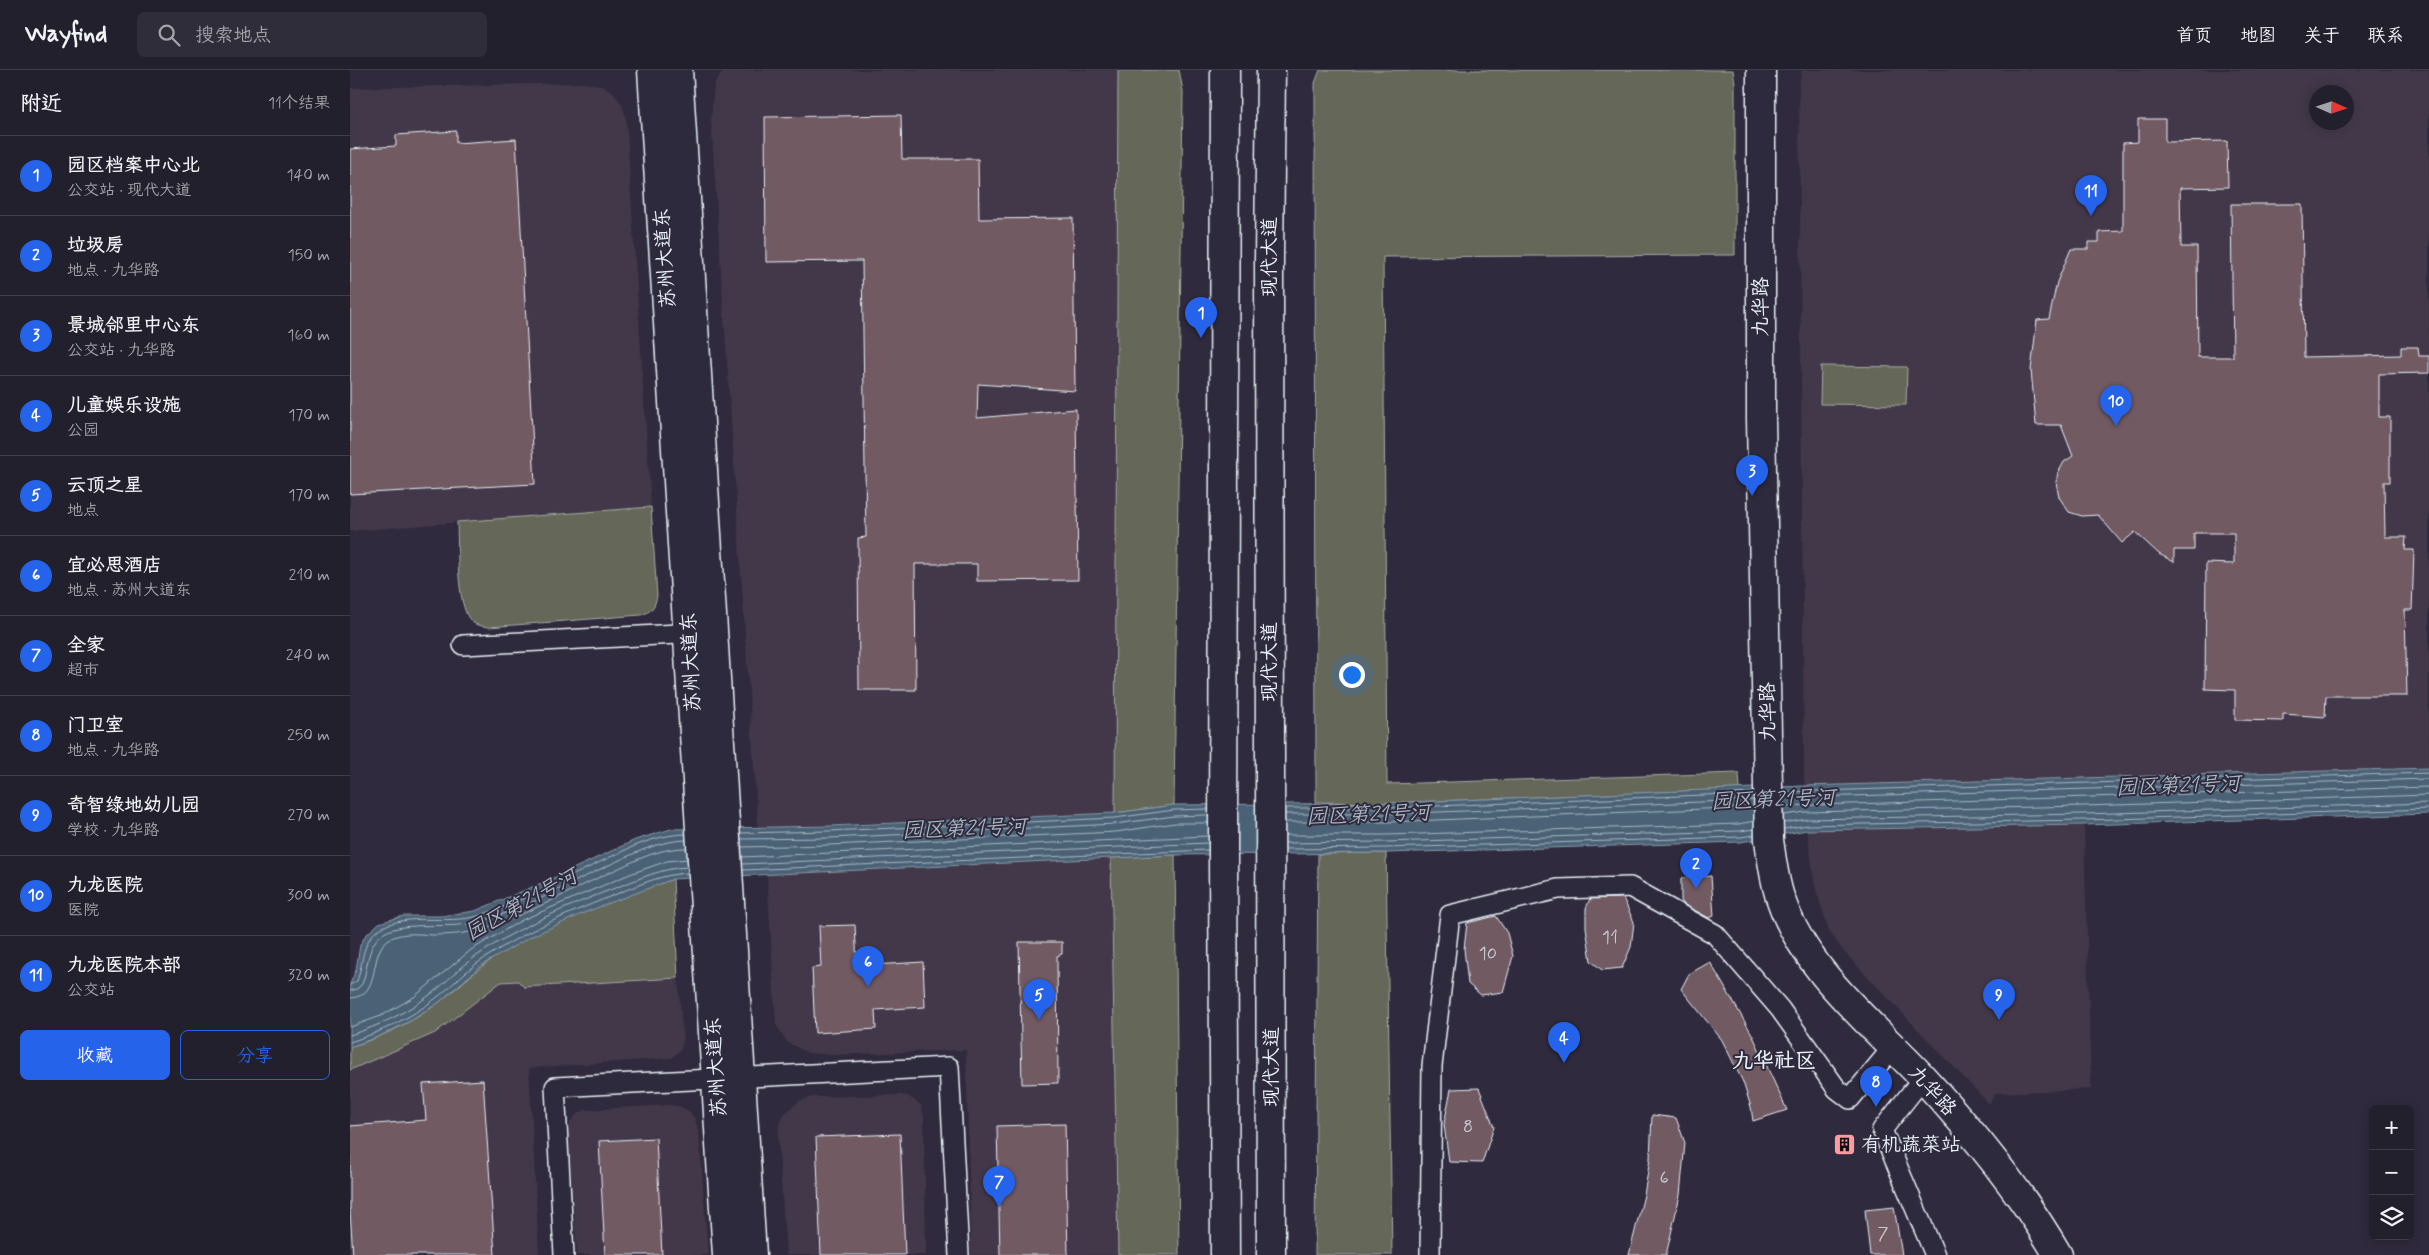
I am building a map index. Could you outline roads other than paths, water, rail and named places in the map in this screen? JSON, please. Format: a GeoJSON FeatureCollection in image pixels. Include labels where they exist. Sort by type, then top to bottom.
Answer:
{"type":"FeatureCollection","features":[{"type":"Feature","properties":{"kind":"main road","name":"苏州大道东"},"geometry":{"type":"LineString","coordinates":[[652,70],[701,633],[725,820],[717,886],[729,1077],[752,1255]]}},
{"type":"Feature","properties":{"kind":"main road","name":"苏州大道东"},"geometry":{"type":"LineString","coordinates":[[678,70],[701,633],[698,822],[717,886]]}},
{"type":"Feature","properties":{"kind":"main road"},"geometry":{"type":"LineString","coordinates":[[1225,70],[1223,801],[1225,1255]]}},
{"type":"Feature","properties":{"kind":"main road","name":"现代大道"},"geometry":{"type":"LineString","coordinates":[[1271,70],[1269,260],[1271,1255]]}},
{"type":"Feature","properties":{"kind":"main road","name":"九华路"},"geometry":{"type":"LineString","coordinates":[[1761,70],[1760,390],[1769,840],[1773,869],[1781,900],[1806,951],[1821,972],[1923,1078],[1973,1134],[2045,1232],[2058,1255]]}},
{"type":"Feature","properties":{"kind":"main road","name":"苏州大道东"},"geometry":{"type":"LineString","coordinates":[[727,1255],[729,1077]]}},
{"type":"Feature","properties":{"kind":"street"},"geometry":{"type":"LineString","coordinates":[[463,645],[701,633]]}},
{"type":"Feature","properties":{"kind":"street"},"geometry":{"type":"LineString","coordinates":[[1430,1255],[1432,1066],[1450,915],[1558,888],[1630,887],[1715,934],[1780,1009],[1837,1089],[1850,1099],[1893,1047]]}},
{"type":"Feature","properties":{"kind":"street"},"geometry":{"type":"LineString","coordinates":[[564,1255],[556,1087],[949,1067],[959,1255]]}},
{"type":"Feature","properties":{"kind":"street"},"geometry":{"type":"LineString","coordinates":[[1923,1078],[1882,1130],[1935,1255]]}},
{"type":"Feature","properties":{"kind":"water","name":"园区第21号河"},"geometry":{"type":"Polygon","coordinates":[[[2429,768],[2429,814],[2084,825],[1807,830],[1741,842],[1386,853],[1175,855],[673,879],[586,912],[530,937],[482,965],[438,1003],[412,1020],[380,1036],[350,1047],[350,984],[356,970],[360,945],[365,936],[379,923],[403,916],[441,916],[475,911],[549,880],[635,840],[671,829],[829,826],[1115,813],[1174,805],[1387,803],[1804,786],[2429,768]]]}},
{"type":"Feature","properties":{"kind":"place","name":"九龙医院本部"},"geometry":{"type":"Point","coordinates":[2091,216]}},
{"type":"Feature","properties":{"kind":"place","name":"园区档案中心北"},"geometry":{"type":"Point","coordinates":[1201,338]}},
{"type":"Feature","properties":{"kind":"place","name":"九龙医院"},"geometry":{"type":"Point","coordinates":[2116,426]}},
{"type":"Feature","properties":{"kind":"place","name":"景城邻里中心东"},"geometry":{"type":"Point","coordinates":[1752,496]}},
{"type":"Feature","properties":{"kind":"place","name":"垃圾房"},"geometry":{"type":"Point","coordinates":[1696,889]}},
{"type":"Feature","properties":{"kind":"place","name":"宜必思酒店"},"geometry":{"type":"Point","coordinates":[868,987]}},
{"type":"Feature","properties":{"kind":"place","name":"云顶之星"},"geometry":{"type":"Point","coordinates":[1039,1020]}},
{"type":"Feature","properties":{"kind":"place","name":"奇智绿地幼儿园"},"geometry":{"type":"Point","coordinates":[1999,1020]}},
{"type":"Feature","properties":{"kind":"place","name":"儿童娱乐设施"},"geometry":{"type":"Point","coordinates":[1564,1063]}},
{"type":"Feature","properties":{"kind":"place","name":"门卫室"},"geometry":{"type":"Point","coordinates":[1876,1107]}},
{"type":"Feature","properties":{"kind":"place","name":"有机蔬菜站"},"geometry":{"type":"Point","coordinates":[1845,1144]}},
{"type":"Feature","properties":{"kind":"place","name":"全家"},"geometry":{"type":"Point","coordinates":[999,1207]}},
{"type":"Feature","properties":{"kind":"district","name":"九华社区"},"geometry":{"type":"Point","coordinates":[1774,1060]}}]}
